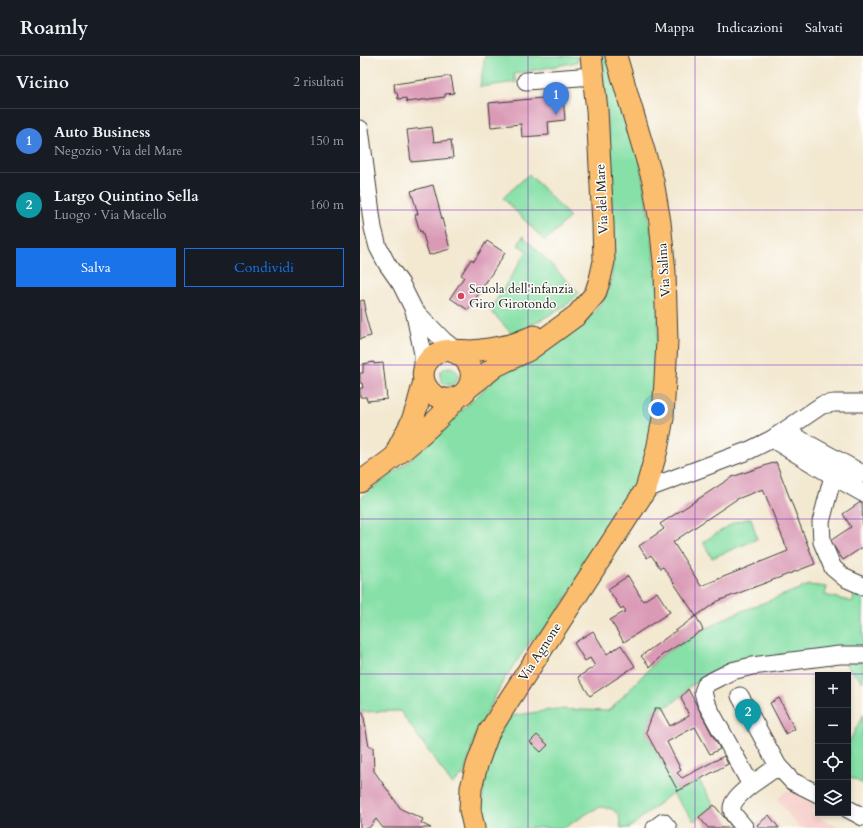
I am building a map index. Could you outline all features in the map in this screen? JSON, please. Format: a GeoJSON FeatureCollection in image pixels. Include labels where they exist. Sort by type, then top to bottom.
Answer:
{"type":"FeatureCollection","features":[{"type":"Feature","properties":{"kind":"main road","name":"Via Salina"},"geometry":{"type":"LineString","coordinates":[[616,56],[653,181],[660,222],[665,272],[667,341],[663,418],[657,450],[646,489]]}},
{"type":"Feature","properties":{"kind":"main road","name":"Via del Mare"},"geometry":{"type":"LineString","coordinates":[[360,482],[392,460],[417,439],[464,392],[496,366],[529,350],[561,327],[577,315],[595,294],[604,261],[599,140],[592,66]]}},
{"type":"Feature","properties":{"kind":"main road"},"geometry":{"type":"LineString","coordinates":[[392,460],[411,424],[417,407],[426,363],[431,357],[444,351],[455,352],[510,345],[561,327]]}},
{"type":"Feature","properties":{"kind":"main road"},"geometry":{"type":"LineString","coordinates":[[424,376],[427,388],[431,393],[438,397],[452,399],[464,392],[471,381],[472,373],[470,365],[465,358],[455,352]]}},
{"type":"Feature","properties":{"kind":"main road","name":"Via Agnone"},"geometry":{"type":"LineString","coordinates":[[474,828],[470,810],[471,788],[477,765],[489,732],[646,489]]}},
{"type":"Feature","properties":{"kind":"street"},"geometry":{"type":"LineString","coordinates":[[526,82],[592,66]]}},
{"type":"Feature","properties":{"kind":"street"},"geometry":{"type":"LineString","coordinates":[[360,130],[364,184],[373,228],[378,247],[387,264],[401,284],[414,310],[423,354],[424,376]]}},
{"type":"Feature","properties":{"kind":"street"},"geometry":{"type":"LineString","coordinates":[[414,310],[455,352]]}},
{"type":"Feature","properties":{"kind":"street"},"geometry":{"type":"LineString","coordinates":[[646,489],[750,450],[778,435],[822,405],[834,403],[863,403]]}},
{"type":"Feature","properties":{"kind":"street"},"geometry":{"type":"LineString","coordinates":[[778,435],[821,450],[863,474]]}},
{"type":"Feature","properties":{"kind":"street"},"geometry":{"type":"LineString","coordinates":[[778,435],[833,476],[863,493]]}},
{"type":"Feature","properties":{"kind":"street"},"geometry":{"type":"LineString","coordinates":[[833,476],[821,522],[822,542],[833,568],[845,578],[863,586]]}},
{"type":"Feature","properties":{"kind":"street"},"geometry":{"type":"LineString","coordinates":[[751,785],[706,703],[703,692],[706,684],[732,671],[752,666],[839,655],[863,655]]}},
{"type":"Feature","properties":{"kind":"street"},"geometry":{"type":"LineString","coordinates":[[740,696],[778,766],[792,781],[815,792]]}},
{"type":"Feature","properties":{"kind":"street"},"geometry":{"type":"LineString","coordinates":[[745,828],[733,813],[733,805],[739,795],[778,766]]}},
{"type":"Feature","properties":{"kind":"street"},"geometry":{"type":"LineString","coordinates":[[851,811],[863,817]]}},
{"type":"Feature","properties":{"kind":"street"},"geometry":{"type":"LineString","coordinates":[[655,828],[663,822],[668,828]]}},
{"type":"Feature","properties":{"kind":"shaded area"},"geometry":{"type":"Polygon","coordinates":[[[787,790],[815,805],[810,813],[840,828],[799,828],[778,799],[787,790]]]}},
{"type":"Feature","properties":{"kind":"green space"},"geometry":{"type":"Polygon","coordinates":[[[485,56],[577,56],[577,62],[514,74],[516,82],[480,87],[485,56]]]}},
{"type":"Feature","properties":{"kind":"green space"},"geometry":{"type":"Polygon","coordinates":[[[602,56],[607,56],[639,157],[652,235],[659,303],[654,426],[643,476],[552,621],[530,642],[503,681],[476,734],[464,774],[452,784],[400,711],[360,712],[360,498],[404,465],[507,368],[543,353],[580,327],[595,311],[605,297],[611,280],[614,253],[611,169],[602,56]]]}},
{"type":"Feature","properties":{"kind":"green space"},"geometry":{"type":"Polygon","coordinates":[[[529,174],[570,217],[545,241],[503,198],[529,174]]]}},
{"type":"Feature","properties":{"kind":"green space"},"geometry":{"type":"Polygon","coordinates":[[[523,236],[579,293],[569,303],[528,327],[512,334],[490,310],[527,251],[518,245],[523,236]]]}},
{"type":"Feature","properties":{"kind":"green space"},"geometry":{"type":"Polygon","coordinates":[[[449,367],[455,370],[458,376],[455,382],[449,385],[443,382],[440,376],[443,370],[449,367]]]}},
{"type":"Feature","properties":{"kind":"green space"},"geometry":{"type":"Polygon","coordinates":[[[751,518],[757,539],[712,558],[703,542],[735,522],[751,518]]]}},
{"type":"Feature","properties":{"kind":"green space"},"geometry":{"type":"Polygon","coordinates":[[[809,585],[827,587],[825,595],[853,602],[854,595],[863,598],[863,650],[729,663],[687,688],[688,689],[685,693],[665,707],[655,709],[646,732],[678,791],[699,780],[714,805],[694,821],[672,793],[629,828],[621,828],[619,815],[612,809],[601,807],[591,811],[564,828],[502,828],[500,826],[499,828],[485,828],[481,809],[486,771],[497,735],[511,716],[557,709],[607,711],[612,708],[662,655],[703,630],[732,615],[809,585]]]}},
{"type":"Feature","properties":{"kind":"green space"},"geometry":{"type":"Polygon","coordinates":[[[863,661],[863,682],[849,669],[845,663],[863,661]]]}},
{"type":"Feature","properties":{"kind":"green space"},"geometry":{"type":"Polygon","coordinates":[[[863,715],[863,784],[851,778],[851,738],[863,715]]]}},
{"type":"Feature","properties":{"kind":"building"},"geometry":{"type":"Polygon","coordinates":[[[451,76],[454,93],[445,94],[445,97],[407,102],[406,98],[398,99],[397,92],[395,92],[394,84],[451,76]]]}},
{"type":"Feature","properties":{"kind":"building"},"geometry":{"type":"Polygon","coordinates":[[[563,96],[565,120],[548,122],[549,135],[522,137],[521,124],[491,127],[489,103],[563,96]]]}},
{"type":"Feature","properties":{"kind":"building"},"geometry":{"type":"Polygon","coordinates":[[[432,127],[434,142],[451,140],[453,158],[411,162],[407,130],[432,127]]]}},
{"type":"Feature","properties":{"kind":"building"},"geometry":{"type":"Polygon","coordinates":[[[433,185],[450,249],[429,255],[422,231],[420,232],[415,215],[418,214],[411,191],[433,185]]]}},
{"type":"Feature","properties":{"kind":"building"},"geometry":{"type":"Polygon","coordinates":[[[487,241],[505,253],[468,310],[450,298],[464,277],[461,275],[471,259],[474,261],[487,241]]]}},
{"type":"Feature","properties":{"kind":"building"},"geometry":{"type":"Polygon","coordinates":[[[364,300],[366,310],[364,310],[371,336],[360,339],[360,301],[364,300]]]}},
{"type":"Feature","properties":{"kind":"building"},"geometry":{"type":"Polygon","coordinates":[[[374,362],[374,364],[383,363],[387,399],[367,401],[366,397],[360,397],[360,388],[363,388],[362,383],[360,383],[360,373],[363,373],[363,364],[374,362]]]}},
{"type":"Feature","properties":{"kind":"building"},"geometry":{"type":"Polygon","coordinates":[[[776,462],[815,564],[718,601],[696,616],[663,567],[660,568],[651,555],[647,558],[639,546],[664,529],[660,524],[732,477],[776,462]],[[763,489],[737,499],[673,542],[701,586],[788,551],[763,489]]]}},
{"type":"Feature","properties":{"kind":"building"},"geometry":{"type":"Polygon","coordinates":[[[862,501],[863,547],[843,560],[830,541],[851,527],[843,514],[862,501]]]}},
{"type":"Feature","properties":{"kind":"building"},"geometry":{"type":"Polygon","coordinates":[[[628,576],[643,601],[657,592],[670,612],[624,642],[610,620],[626,611],[623,607],[621,609],[608,589],[628,576]]]}},
{"type":"Feature","properties":{"kind":"building"},"geometry":{"type":"Polygon","coordinates":[[[696,616],[703,630],[662,655],[650,667],[641,656],[696,616]]]}},
{"type":"Feature","properties":{"kind":"building"},"geometry":{"type":"Polygon","coordinates":[[[593,631],[607,654],[621,645],[635,666],[590,696],[578,677],[595,666],[590,658],[585,661],[574,643],[593,631]]]}},
{"type":"Feature","properties":{"kind":"building"},"geometry":{"type":"Polygon","coordinates":[[[688,689],[720,749],[710,754],[695,727],[667,742],[681,770],[677,773],[682,778],[724,756],[728,764],[678,791],[646,732],[655,708],[660,708],[670,726],[689,716],[681,697],[688,689]]]}},
{"type":"Feature","properties":{"kind":"building"},"geometry":{"type":"Polygon","coordinates":[[[779,698],[795,729],[786,734],[770,703],[779,698]]]}},
{"type":"Feature","properties":{"kind":"building"},"geometry":{"type":"Polygon","coordinates":[[[360,712],[363,712],[369,747],[373,747],[374,771],[401,809],[423,819],[421,823],[431,828],[383,828],[376,819],[369,828],[360,828],[360,712]]]}},
{"type":"Feature","properties":{"kind":"building"},"geometry":{"type":"Polygon","coordinates":[[[537,735],[548,745],[541,752],[530,742],[537,735]]]}},
{"type":"Feature","properties":{"kind":"building"},"geometry":{"type":"Polygon","coordinates":[[[714,805],[733,828],[708,828],[699,817],[714,805]]]}},
{"type":"Feature","properties":{"kind":"building"},"geometry":{"type":"Polygon","coordinates":[[[769,815],[779,828],[759,828],[757,825],[769,815]]]}},
{"type":"Feature","properties":{"kind":"place","name":"Auto Business"},"geometry":{"type":"Point","coordinates":[556,115]}},
{"type":"Feature","properties":{"kind":"place","name":"Scuola dell'infanzia Giro Girotondo"},"geometry":{"type":"Point","coordinates":[461,296]}},
{"type":"Feature","properties":{"kind":"place","name":"Largo Quintino Sella"},"geometry":{"type":"Point","coordinates":[748,732]}}]}
